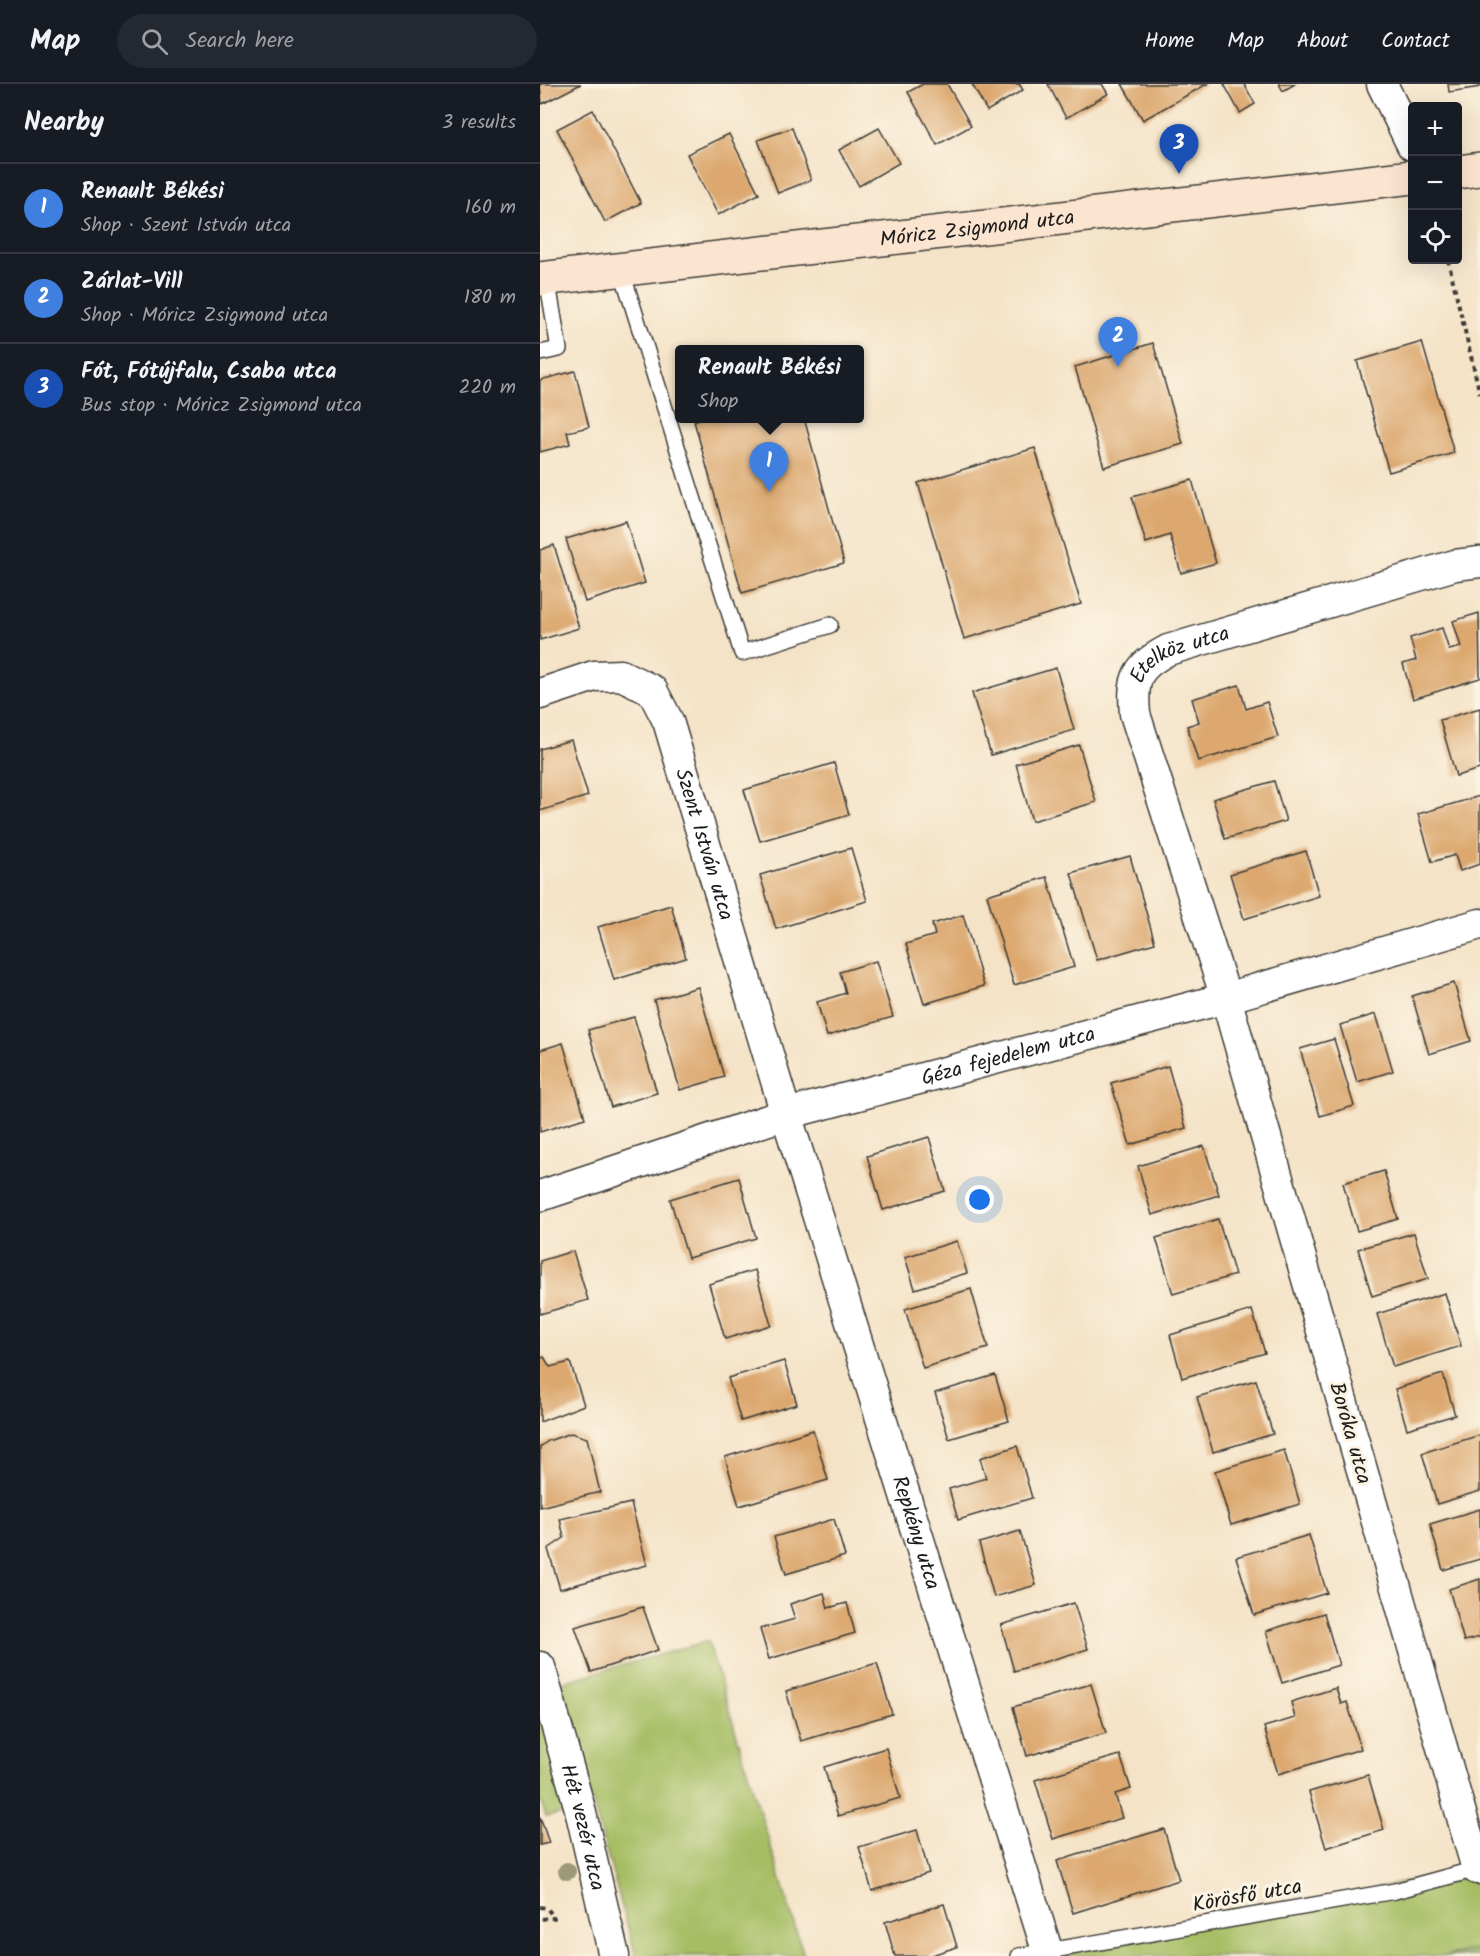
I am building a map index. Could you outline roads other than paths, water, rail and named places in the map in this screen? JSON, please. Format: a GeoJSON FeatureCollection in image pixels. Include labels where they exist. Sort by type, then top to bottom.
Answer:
{"type":"FeatureCollection","features":[{"type":"Feature","properties":{"kind":"street"},"geometry":{"type":"LineString","coordinates":[[1382,84],[1408,135]]}},
{"type":"Feature","properties":{"kind":"street"},"geometry":{"type":"LineString","coordinates":[[1462,171],[1480,169]]}},
{"type":"Feature","properties":{"kind":"street","name":"Móricz Zsigmond utca"},"geometry":{"type":"LineString","coordinates":[[543,279],[1408,178]]}},
{"type":"Feature","properties":{"kind":"street","name":"Etelköz utca"},"geometry":{"type":"LineString","coordinates":[[1226,998],[1135,714],[1132,687],[1145,663],[1168,650],[1455,566],[1480,562]]}},
{"type":"Feature","properties":{"kind":"street","name":"Szent István utca"},"geometry":{"type":"LineString","coordinates":[[540,694],[594,676],[621,675],[652,690],[668,721],[786,1114]]}},
{"type":"Feature","properties":{"kind":"street","name":"Géza fejedelem utca"},"geometry":{"type":"LineString","coordinates":[[540,1196],[786,1114],[1226,998],[1480,924]]}},
{"type":"Feature","properties":{"kind":"street","name":"Boróka utca"},"geometry":{"type":"LineString","coordinates":[[1226,998],[1478,1868]]}},
{"type":"Feature","properties":{"kind":"street","name":"Repkény utca"},"geometry":{"type":"LineString","coordinates":[[786,1114],[1033,1953]]}},
{"type":"Feature","properties":{"kind":"street","name":"Hét vezér utca"},"geometry":{"type":"LineString","coordinates":[[540,1668],[580,1809],[614,1956]]}},
{"type":"Feature","properties":{"kind":"lane"},"geometry":{"type":"LineString","coordinates":[[621,269],[742,653],[830,625]]}},
{"type":"Feature","properties":{"kind":"lane"},"geometry":{"type":"LineString","coordinates":[[540,353],[559,349],[543,279]]}},
{"type":"Feature","properties":{"kind":"lane","name":"Körösfő utca"},"geometry":{"type":"LineString","coordinates":[[1033,1953],[1395,1891],[1478,1868]]}},
{"type":"Feature","properties":{"kind":"place","name":"Fót, Fótújfalu, Csaba utca"},"geometry":{"type":"Point","coordinates":[1179,174]}},
{"type":"Feature","properties":{"kind":"place","name":"Zárlat-Vill"},"geometry":{"type":"Point","coordinates":[1118,367]}},
{"type":"Feature","properties":{"kind":"place","name":"Renault Békési"},"geometry":{"type":"Point","coordinates":[769,492]}}]}
